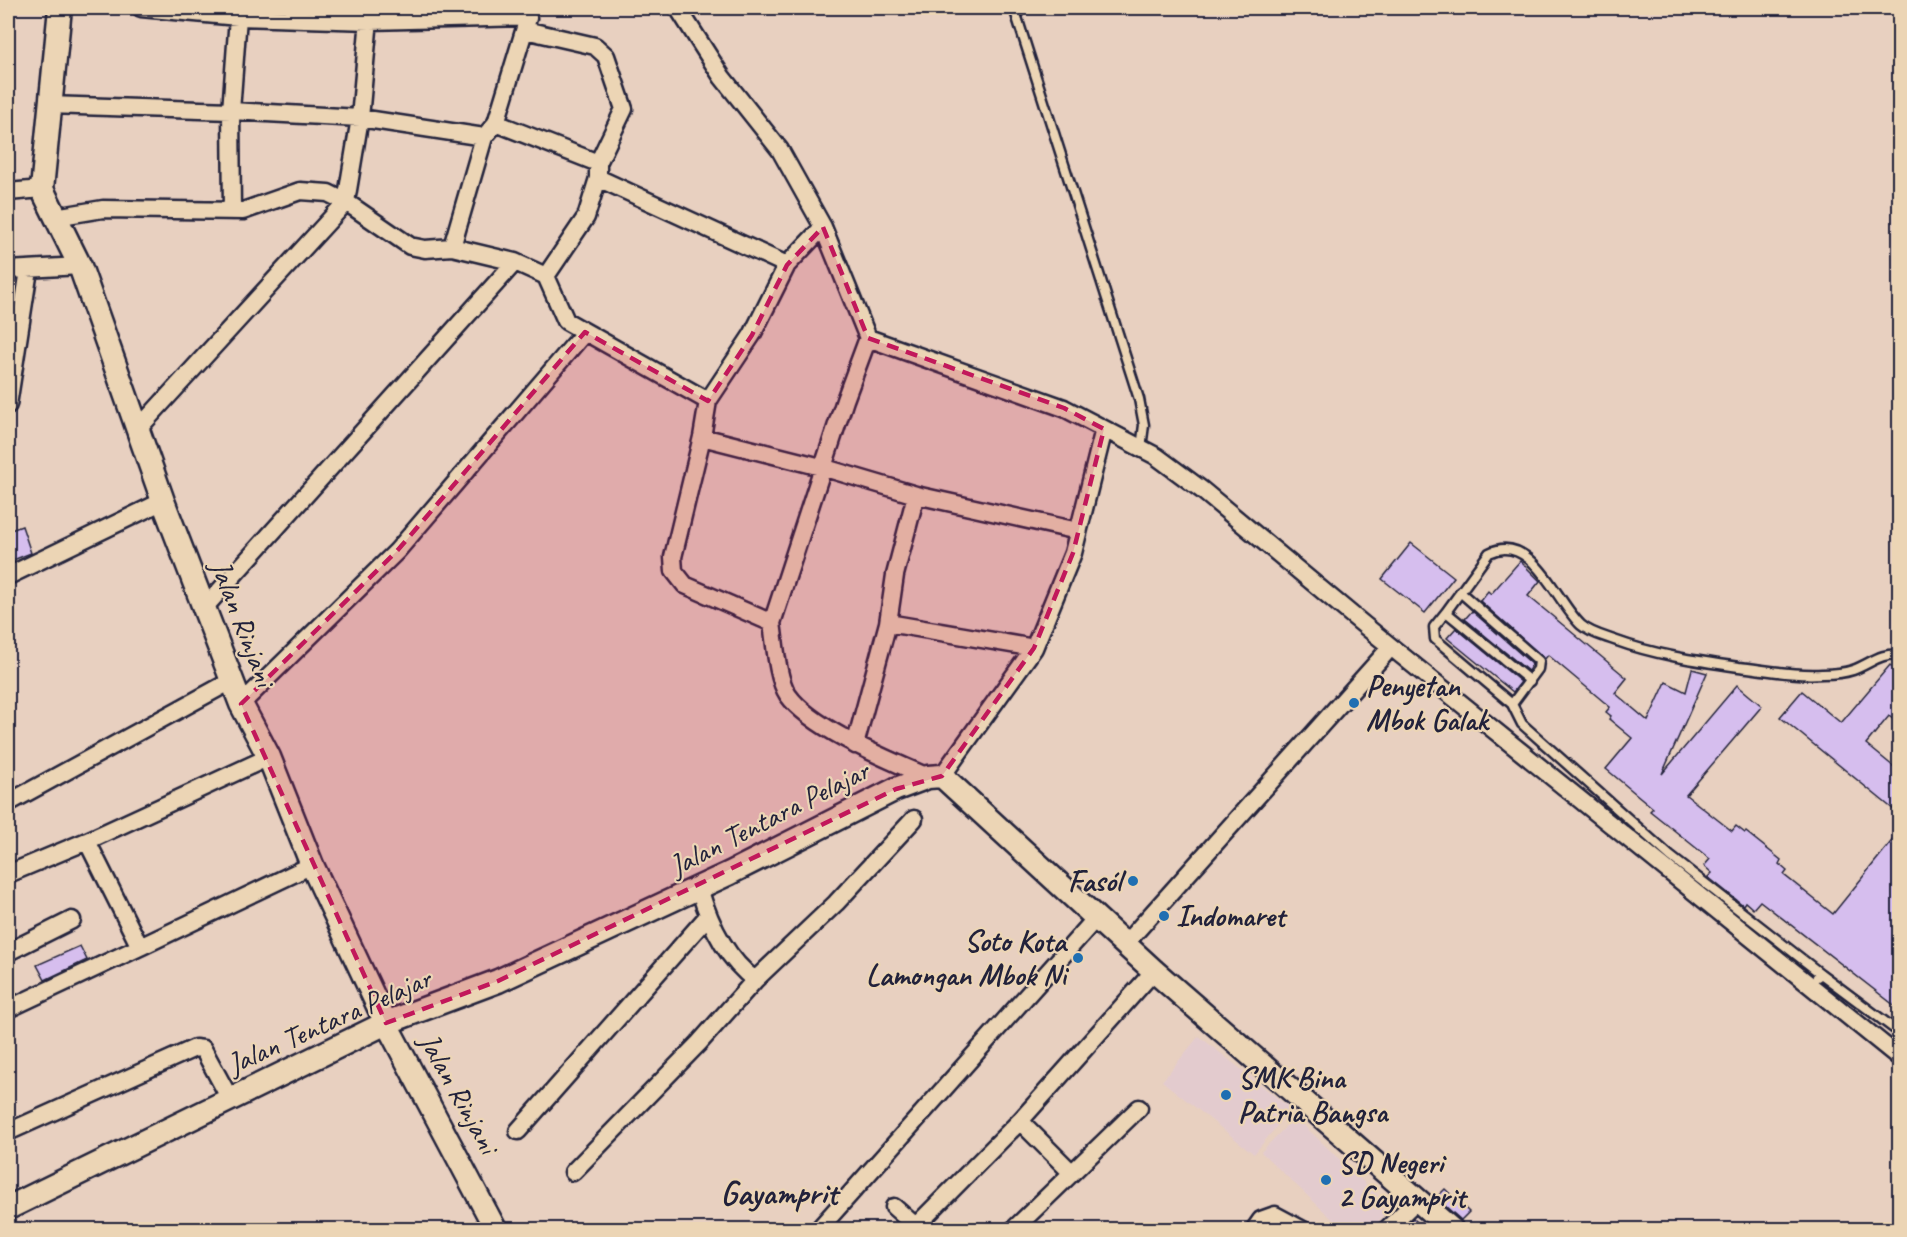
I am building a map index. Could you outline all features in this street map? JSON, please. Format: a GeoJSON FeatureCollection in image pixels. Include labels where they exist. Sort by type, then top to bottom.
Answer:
{"type":"FeatureCollection","features":[{"type":"Feature","properties":{"kind":"main road","name":"Jalan Rinjani"},"geometry":{"type":"LineString","coordinates":[[60,8],[57,56],[48,105],[42,189],[80,266],[163,499],[241,704],[269,757],[312,865],[386,1023]]}},
{"type":"Feature","properties":{"kind":"main road"},"geometry":{"type":"LineString","coordinates":[[935,777],[1452,1230]]}},
{"type":"Feature","properties":{"kind":"main road","name":"Jalan Tentara Pelajar"},"geometry":{"type":"LineString","coordinates":[[8,1208],[386,1023],[498,981],[699,888],[896,789],[935,777]]}},
{"type":"Feature","properties":{"kind":"street"},"geometry":{"type":"LineString","coordinates":[[141,8],[238,17],[370,14],[528,18],[595,46],[606,56],[624,109],[598,171],[586,217],[546,276]]}},
{"type":"Feature","properties":{"kind":"street"},"geometry":{"type":"LineString","coordinates":[[678,8],[722,77],[780,150],[823,227],[868,338],[845,400],[825,468],[772,622],[777,659],[787,694],[802,710],[855,745],[935,777],[1034,648],[1073,553],[1104,429]]}},
{"type":"Feature","properties":{"kind":"street"},"geometry":{"type":"LineString","coordinates":[[138,429],[346,202],[360,118],[370,14]]}},
{"type":"Feature","properties":{"kind":"street"},"geometry":{"type":"LineString","coordinates":[[232,211],[231,111],[238,17]]}},
{"type":"Feature","properties":{"kind":"street"},"geometry":{"type":"LineString","coordinates":[[452,247],[484,137],[496,123],[528,18]]}},
{"type":"Feature","properties":{"kind":"street"},"geometry":{"type":"LineString","coordinates":[[48,105],[360,118],[484,137]]}},
{"type":"Feature","properties":{"kind":"street"},"geometry":{"type":"LineString","coordinates":[[496,123],[787,265]]}},
{"type":"Feature","properties":{"kind":"street"},"geometry":{"type":"LineString","coordinates":[[8,192],[42,189]]}},
{"type":"Feature","properties":{"kind":"street"},"geometry":{"type":"LineString","coordinates":[[55,217],[103,209],[243,211],[300,191],[328,193],[346,202],[410,246],[425,249],[452,247],[515,262],[546,276],[566,321],[708,401]]}},
{"type":"Feature","properties":{"kind":"street"},"geometry":{"type":"LineString","coordinates":[[772,622],[685,585],[674,571],[673,557],[702,437],[708,401],[752,334],[787,265],[823,227]]}},
{"type":"Feature","properties":{"kind":"street"},"geometry":{"type":"LineString","coordinates":[[205,607],[515,262]]}},
{"type":"Feature","properties":{"kind":"street"},"geometry":{"type":"LineString","coordinates":[[8,270],[80,266]]}},
{"type":"Feature","properties":{"kind":"street"},"geometry":{"type":"LineString","coordinates":[[8,405],[29,270]]}},
{"type":"Feature","properties":{"kind":"street"},"geometry":{"type":"LineString","coordinates":[[241,704],[397,550],[585,332]]}},
{"type":"Feature","properties":{"kind":"street"},"geometry":{"type":"LineString","coordinates":[[868,338],[1064,408],[1141,448],[1202,489],[1391,647],[1815,979],[1899,1058]]}},
{"type":"Feature","properties":{"kind":"street"},"geometry":{"type":"LineString","coordinates":[[702,437],[825,468],[916,495],[1078,531]]}},
{"type":"Feature","properties":{"kind":"street"},"geometry":{"type":"LineString","coordinates":[[855,745],[888,623],[895,575],[916,495]]}},
{"type":"Feature","properties":{"kind":"street"},"geometry":{"type":"LineString","coordinates":[[8,576],[163,499]]}},
{"type":"Feature","properties":{"kind":"street"},"geometry":{"type":"LineString","coordinates":[[888,623],[1034,648]]}},
{"type":"Feature","properties":{"kind":"street"},"geometry":{"type":"LineString","coordinates":[[1125,944],[1391,647]]}},
{"type":"Feature","properties":{"kind":"street"},"geometry":{"type":"LineString","coordinates":[[8,803],[233,680]]}},
{"type":"Feature","properties":{"kind":"street"},"geometry":{"type":"LineString","coordinates":[[8,874],[87,841],[269,757]]}},
{"type":"Feature","properties":{"kind":"street"},"geometry":{"type":"LineString","coordinates":[[573,1172],[699,1043],[755,980],[836,903],[914,819]]}},
{"type":"Feature","properties":{"kind":"street"},"geometry":{"type":"LineString","coordinates":[[87,841],[140,947]]}},
{"type":"Feature","properties":{"kind":"street"},"geometry":{"type":"LineString","coordinates":[[8,1009],[312,865]]}},
{"type":"Feature","properties":{"kind":"street"},"geometry":{"type":"LineString","coordinates":[[699,888],[707,917],[735,963],[755,980]]}},
{"type":"Feature","properties":{"kind":"street"},"geometry":{"type":"LineString","coordinates":[[518,1131],[707,917]]}},
{"type":"Feature","properties":{"kind":"street"},"geometry":{"type":"LineString","coordinates":[[818,1230],[1097,917]]}},
{"type":"Feature","properties":{"kind":"street"},"geometry":{"type":"LineString","coordinates":[[8,952],[72,920]]}},
{"type":"Feature","properties":{"kind":"street"},"geometry":{"type":"LineString","coordinates":[[894,1207],[916,1228],[1020,1121],[1154,971]]}},
{"type":"Feature","properties":{"kind":"street","name":"Jalan Rinjani"},"geometry":{"type":"LineString","coordinates":[[386,1023],[496,1230]]}},
{"type":"Feature","properties":{"kind":"street"},"geometry":{"type":"LineString","coordinates":[[8,1132],[195,1048],[203,1050],[230,1099]]}},
{"type":"Feature","properties":{"kind":"street"},"geometry":{"type":"LineString","coordinates":[[1013,1230],[1139,1107]]}},
{"type":"Feature","properties":{"kind":"street"},"geometry":{"type":"LineString","coordinates":[[1020,1121],[1071,1172]]}},
{"type":"Feature","properties":{"kind":"street"},"geometry":{"type":"LineString","coordinates":[[1386,1230],[1418,1199]]}},
{"type":"Feature","properties":{"kind":"street"},"geometry":{"type":"LineString","coordinates":[[1254,1230],[1261,1220],[1275,1215],[1303,1230]]}},
{"type":"Feature","properties":{"kind":"lane"},"geometry":{"type":"LineString","coordinates":[[1014,8],[1139,399],[1144,425],[1141,448]]}},
{"type":"Feature","properties":{"kind":"lane"},"geometry":{"type":"LineString","coordinates":[[1899,655],[1882,655],[1851,671],[1820,674],[1773,671],[1688,660],[1638,649],[1582,626],[1564,604],[1550,579],[1515,550],[1497,549],[1489,553],[1460,591],[1434,627],[1433,635],[1512,704],[1522,724],[1815,979],[1899,1033]]}},
{"type":"Feature","properties":{"kind":"lane"},"geometry":{"type":"LineString","coordinates":[[1460,591],[1537,657],[1538,669],[1512,704]]}},
{"type":"Feature","properties":{"kind":"lane"},"geometry":{"type":"LineString","coordinates":[[1446,612],[1530,681]]}},
{"type":"Feature","properties":{"kind":"highlighted area"},"geometry":{"type":"Polygon","coordinates":[[[823,227],[868,338],[1064,408],[1104,429],[1073,553],[1034,648],[942,776],[896,789],[498,981],[386,1023],[241,704],[397,551],[585,332],[708,401],[752,335],[787,265],[823,227]]]}},
{"type":"Feature","properties":{"kind":"shaded area","name":"SMK Bina Patria Bangsa"},"geometry":{"type":"Polygon","coordinates":[[[1199,1036],[1291,1109],[1254,1154],[1162,1081],[1199,1036]]]}},
{"type":"Feature","properties":{"kind":"shaded area","name":"SD Negeri 2 Gayamprit"},"geometry":{"type":"Polygon","coordinates":[[[1295,1117],[1391,1208],[1371,1229],[1343,1229],[1261,1152],[1295,1117]]]}},
{"type":"Feature","properties":{"kind":"building"},"geometry":{"type":"Polygon","coordinates":[[[22,526],[31,553],[8,562],[8,531],[22,526]]]}},
{"type":"Feature","properties":{"kind":"building"},"geometry":{"type":"Polygon","coordinates":[[[1411,543],[1454,577],[1425,613],[1382,579],[1411,543]]]}},
{"type":"Feature","properties":{"kind":"building"},"geometry":{"type":"Polygon","coordinates":[[[1520,561],[1540,581],[1528,596],[1627,678],[1615,693],[1648,721],[1666,682],[1686,692],[1692,669],[1707,673],[1662,774],[1737,685],[1762,706],[1686,795],[1732,831],[1736,826],[1781,860],[1779,864],[1787,871],[1784,875],[1833,914],[1899,832],[1899,1009],[1760,901],[1753,909],[1745,902],[1743,905],[1708,877],[1712,873],[1704,866],[1710,859],[1650,811],[1653,808],[1606,769],[1632,738],[1609,719],[1611,716],[1606,712],[1610,707],[1548,655],[1545,659],[1480,601],[1488,591],[1491,594],[1520,561]]]}},
{"type":"Feature","properties":{"kind":"building"},"geometry":{"type":"Polygon","coordinates":[[[1472,611],[1532,664],[1528,671],[1465,619],[1472,611]]]}},
{"type":"Feature","properties":{"kind":"building"},"geometry":{"type":"Polygon","coordinates":[[[1456,628],[1521,682],[1513,692],[1447,638],[1456,628]]]}},
{"type":"Feature","properties":{"kind":"building"},"geometry":{"type":"Polygon","coordinates":[[[1890,665],[1899,673],[1899,724],[1889,716],[1866,744],[1899,771],[1899,814],[1780,717],[1802,691],[1841,723],[1890,665]]]}},
{"type":"Feature","properties":{"kind":"building"},"geometry":{"type":"Polygon","coordinates":[[[80,946],[87,960],[45,980],[37,965],[80,946]]]}},
{"type":"Feature","properties":{"kind":"building"},"geometry":{"type":"Polygon","coordinates":[[[1445,1189],[1469,1212],[1461,1220],[1436,1198],[1445,1189]]]}},
{"type":"Feature","properties":{"kind":"building"},"geometry":{"type":"Polygon","coordinates":[[[1413,1218],[1425,1230],[1402,1230],[1413,1218]]]}},
{"type":"Feature","properties":{"kind":"place","name":"Penyetan Mbok Galak"},"geometry":{"type":"Point","coordinates":[1354,703]}},
{"type":"Feature","properties":{"kind":"place","name":"Fasól"},"geometry":{"type":"Point","coordinates":[1133,881]}},
{"type":"Feature","properties":{"kind":"place","name":"Indomaret"},"geometry":{"type":"Point","coordinates":[1164,916]}},
{"type":"Feature","properties":{"kind":"place","name":"Soto Kota Lamongan Mbok Ni"},"geometry":{"type":"Point","coordinates":[1078,958]}},
{"type":"Feature","properties":{"kind":"place","name":"SMK Bina Patria Bangsa"},"geometry":{"type":"Point","coordinates":[1226,1095]}},
{"type":"Feature","properties":{"kind":"place","name":"SD Negeri 2 Gayamprit"},"geometry":{"type":"Point","coordinates":[1326,1180]}},
{"type":"Feature","properties":{"kind":"district","name":"Gayamprit"},"geometry":{"type":"Point","coordinates":[779,1193]}}]}
